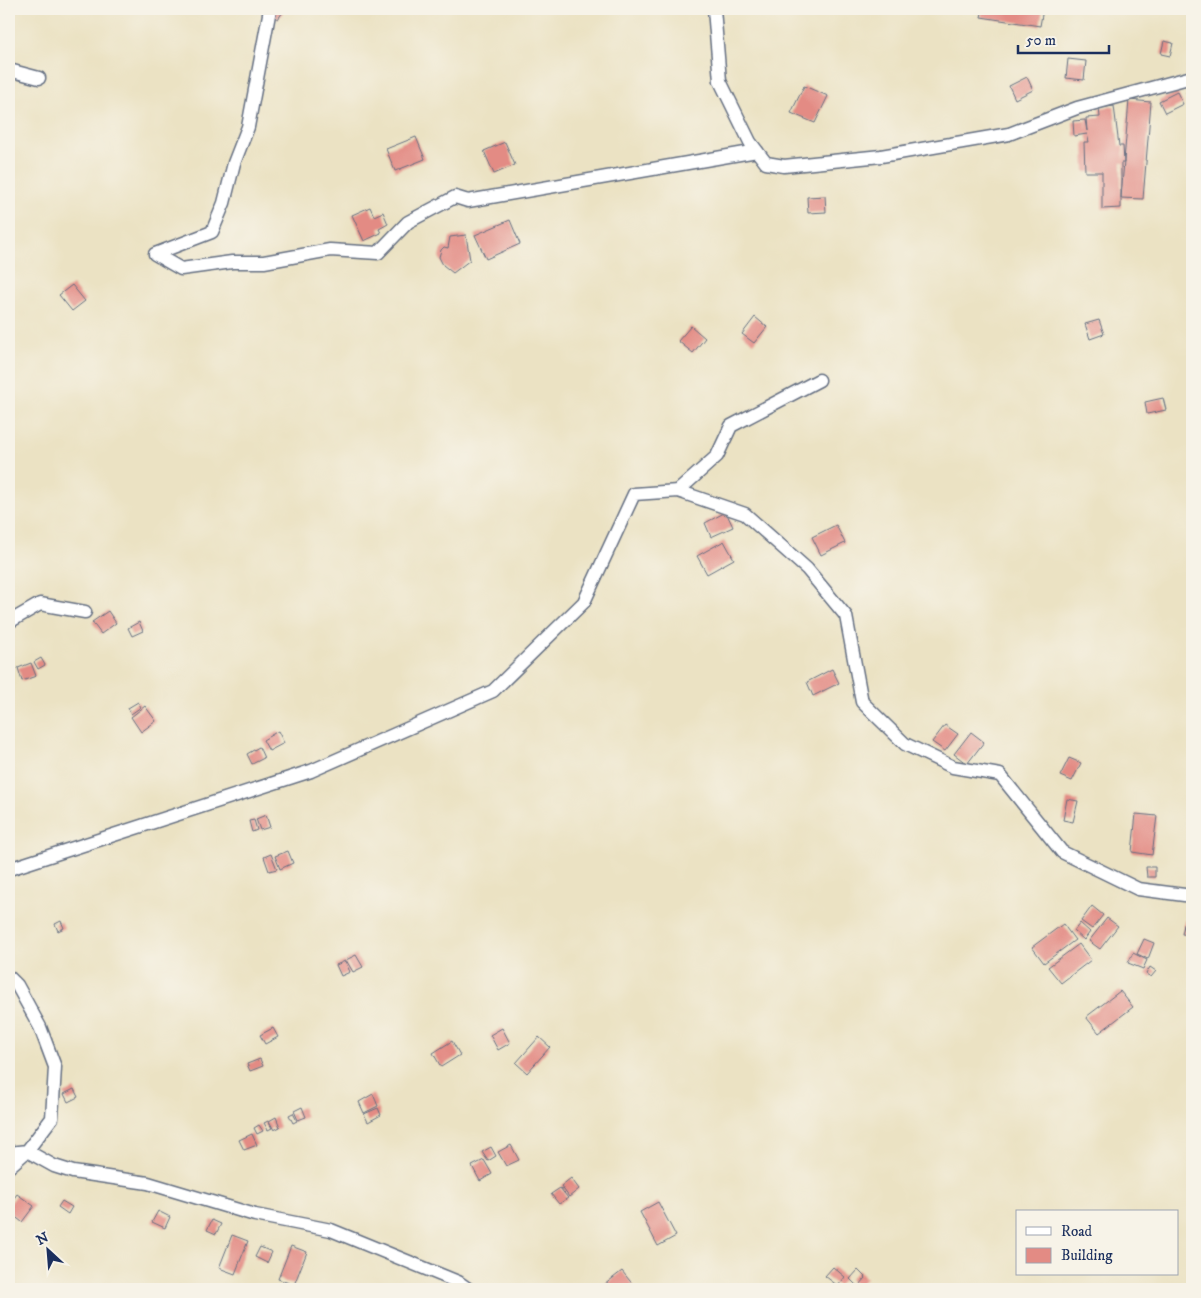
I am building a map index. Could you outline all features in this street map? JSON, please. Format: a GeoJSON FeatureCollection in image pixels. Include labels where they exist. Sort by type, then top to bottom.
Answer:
{"type":"FeatureCollection","features":[{"type":"Feature","properties":{"kind":"street"},"geometry":{"type":"LineString","coordinates":[[270,9],[248,127],[234,163],[224,203],[212,232],[155,254],[181,269],[232,262],[264,262],[330,250],[378,253],[408,222],[455,197],[468,201],[757,151]]}},
{"type":"Feature","properties":{"kind":"street"},"geometry":{"type":"LineString","coordinates":[[714,9],[720,81],[750,142],[766,163],[784,166],[881,156],[1009,134],[1077,108],[1192,77]]}},
{"type":"Feature","properties":{"kind":"street"},"geometry":{"type":"LineString","coordinates":[[9,70],[39,78]]}},
{"type":"Feature","properties":{"kind":"street"},"geometry":{"type":"LineString","coordinates":[[678,491],[716,456],[731,426],[819,380]]}},
{"type":"Feature","properties":{"kind":"street"},"geometry":{"type":"LineString","coordinates":[[9,869],[311,771],[493,691],[584,602],[634,494],[678,491],[745,514],[806,569],[846,616],[862,702],[905,744],[953,767],[1000,776],[1062,852],[1138,889],[1192,896]]}},
{"type":"Feature","properties":{"kind":"street"},"geometry":{"type":"LineString","coordinates":[[9,622],[40,604],[85,612]]}},
{"type":"Feature","properties":{"kind":"street"},"geometry":{"type":"LineString","coordinates":[[9,977],[17,985],[40,1027],[55,1067],[52,1118],[27,1151],[9,1167]]}},
{"type":"Feature","properties":{"kind":"street"},"geometry":{"type":"LineString","coordinates":[[9,1153],[27,1151],[54,1166],[73,1172],[148,1183],[255,1215],[331,1230],[458,1282],[468,1289]]}},
{"type":"Feature","properties":{"kind":"building"},"geometry":{"type":"Polygon","coordinates":[[[274,9],[285,9],[278,19],[270,14],[274,9]]]}},
{"type":"Feature","properties":{"kind":"building"},"geometry":{"type":"Polygon","coordinates":[[[983,9],[1043,9],[1040,26],[981,17],[983,9]]]}},
{"type":"Feature","properties":{"kind":"building"},"geometry":{"type":"Polygon","coordinates":[[[1164,41],[1173,43],[1170,56],[1161,54],[1164,41]]]}},
{"type":"Feature","properties":{"kind":"building"},"geometry":{"type":"Polygon","coordinates":[[[1068,59],[1086,61],[1084,80],[1066,78],[1068,59]]]}},
{"type":"Feature","properties":{"kind":"building"},"geometry":{"type":"Polygon","coordinates":[[[1027,77],[1033,90],[1015,99],[1009,86],[1027,77]]]}},
{"type":"Feature","properties":{"kind":"building"},"geometry":{"type":"Polygon","coordinates":[[[804,86],[828,96],[815,123],[791,113],[804,86]]]}},
{"type":"Feature","properties":{"kind":"building"},"geometry":{"type":"Polygon","coordinates":[[[1192,89],[1192,108],[1186,92],[1192,89]]]}},
{"type":"Feature","properties":{"kind":"building"},"geometry":{"type":"Polygon","coordinates":[[[1177,92],[1183,104],[1165,113],[1159,101],[1177,92]]]}},
{"type":"Feature","properties":{"kind":"building"},"geometry":{"type":"Polygon","coordinates":[[[1129,100],[1151,102],[1143,199],[1121,198],[1129,100]]]}},
{"type":"Feature","properties":{"kind":"building"},"geometry":{"type":"Polygon","coordinates":[[[1114,106],[1119,146],[1123,146],[1124,163],[1121,163],[1121,208],[1102,209],[1102,172],[1085,172],[1084,142],[1089,142],[1087,134],[1074,136],[1073,121],[1085,120],[1087,131],[1086,118],[1100,117],[1099,108],[1114,106]]]}},
{"type":"Feature","properties":{"kind":"building"},"geometry":{"type":"Polygon","coordinates":[[[416,137],[425,159],[395,171],[386,149],[416,137]]]}},
{"type":"Feature","properties":{"kind":"building"},"geometry":{"type":"Polygon","coordinates":[[[505,142],[515,165],[494,174],[484,151],[505,142]]]}},
{"type":"Feature","properties":{"kind":"building"},"geometry":{"type":"Polygon","coordinates":[[[825,196],[826,212],[808,213],[807,197],[825,196]]]}},
{"type":"Feature","properties":{"kind":"building"},"geometry":{"type":"Polygon","coordinates":[[[370,207],[374,216],[383,212],[388,224],[379,229],[381,233],[364,241],[352,215],[370,207]]]}},
{"type":"Feature","properties":{"kind":"building"},"geometry":{"type":"Polygon","coordinates":[[[510,220],[520,244],[486,259],[475,235],[510,220]]]}},
{"type":"Feature","properties":{"kind":"building"},"geometry":{"type":"Polygon","coordinates":[[[466,235],[470,260],[453,273],[443,265],[439,257],[441,250],[444,247],[448,248],[450,237],[466,235]]]}},
{"type":"Feature","properties":{"kind":"building"},"geometry":{"type":"Polygon","coordinates":[[[72,285],[85,301],[72,311],[59,295],[72,285]]]}},
{"type":"Feature","properties":{"kind":"building"},"geometry":{"type":"Polygon","coordinates":[[[755,317],[767,327],[754,343],[742,334],[755,317]]]}},
{"type":"Feature","properties":{"kind":"building"},"geometry":{"type":"Polygon","coordinates":[[[1099,320],[1104,334],[1090,339],[1085,324],[1099,320]]]}},
{"type":"Feature","properties":{"kind":"building"},"geometry":{"type":"Polygon","coordinates":[[[691,326],[705,338],[693,353],[678,341],[691,326]]]}},
{"type":"Feature","properties":{"kind":"building"},"geometry":{"type":"Polygon","coordinates":[[[1163,398],[1166,410],[1147,414],[1145,402],[1163,398]]]}},
{"type":"Feature","properties":{"kind":"building"},"geometry":{"type":"Polygon","coordinates":[[[726,512],[733,527],[711,537],[705,523],[726,512]]]}},
{"type":"Feature","properties":{"kind":"building"},"geometry":{"type":"Polygon","coordinates":[[[836,525],[845,543],[821,555],[812,537],[836,525]]]}},
{"type":"Feature","properties":{"kind":"building"},"geometry":{"type":"Polygon","coordinates":[[[724,541],[734,559],[707,574],[697,556],[724,541]]]}},
{"type":"Feature","properties":{"kind":"building"},"geometry":{"type":"Polygon","coordinates":[[[108,611],[116,623],[101,634],[92,622],[108,611]]]}},
{"type":"Feature","properties":{"kind":"building"},"geometry":{"type":"Polygon","coordinates":[[[139,622],[143,631],[132,636],[128,628],[139,622]]]}},
{"type":"Feature","properties":{"kind":"building"},"geometry":{"type":"Polygon","coordinates":[[[41,658],[45,665],[38,669],[34,662],[41,658]]]}},
{"type":"Feature","properties":{"kind":"building"},"geometry":{"type":"Polygon","coordinates":[[[31,663],[36,676],[22,681],[18,668],[31,663]]]}},
{"type":"Feature","properties":{"kind":"building"},"geometry":{"type":"Polygon","coordinates":[[[832,669],[839,683],[813,696],[807,682],[832,669]]]}},
{"type":"Feature","properties":{"kind":"building"},"geometry":{"type":"Polygon","coordinates":[[[138,702],[141,707],[131,714],[128,708],[138,702]]]}},
{"type":"Feature","properties":{"kind":"building"},"geometry":{"type":"Polygon","coordinates":[[[145,706],[156,721],[141,732],[131,717],[145,706]]]}},
{"type":"Feature","properties":{"kind":"building"},"geometry":{"type":"Polygon","coordinates":[[[945,725],[958,734],[945,751],[932,742],[945,725]]]}},
{"type":"Feature","properties":{"kind":"building"},"geometry":{"type":"Polygon","coordinates":[[[278,731],[284,743],[269,751],[263,740],[278,731]]]}},
{"type":"Feature","properties":{"kind":"building"},"geometry":{"type":"Polygon","coordinates":[[[971,732],[984,742],[967,764],[954,754],[971,732]]]}},
{"type":"Feature","properties":{"kind":"building"},"geometry":{"type":"Polygon","coordinates":[[[259,747],[264,758],[252,764],[247,754],[259,747]]]}},
{"type":"Feature","properties":{"kind":"building"},"geometry":{"type":"Polygon","coordinates":[[[1069,758],[1081,763],[1072,781],[1060,776],[1069,758]]]}},
{"type":"Feature","properties":{"kind":"building"},"geometry":{"type":"Polygon","coordinates":[[[1067,799],[1078,801],[1073,822],[1063,820],[1067,799]]]}},
{"type":"Feature","properties":{"kind":"building"},"geometry":{"type":"Polygon","coordinates":[[[1136,814],[1157,816],[1152,855],[1132,852],[1136,814]]]}},
{"type":"Feature","properties":{"kind":"building"},"geometry":{"type":"Polygon","coordinates":[[[266,815],[270,827],[260,830],[256,819],[266,815]]]}},
{"type":"Feature","properties":{"kind":"building"},"geometry":{"type":"Polygon","coordinates":[[[254,820],[257,830],[252,832],[249,821],[254,820]]]}},
{"type":"Feature","properties":{"kind":"building"},"geometry":{"type":"Polygon","coordinates":[[[288,851],[293,863],[280,869],[275,856],[288,851]]]}},
{"type":"Feature","properties":{"kind":"building"},"geometry":{"type":"Polygon","coordinates":[[[271,854],[277,869],[269,871],[264,857],[271,854]]]}},
{"type":"Feature","properties":{"kind":"building"},"geometry":{"type":"Polygon","coordinates":[[[1146,867],[1155,867],[1155,877],[1147,877],[1146,867]]]}},
{"type":"Feature","properties":{"kind":"building"},"geometry":{"type":"Polygon","coordinates":[[[1092,906],[1103,915],[1092,929],[1081,921],[1092,906]]]}},
{"type":"Feature","properties":{"kind":"building"},"geometry":{"type":"Polygon","coordinates":[[[1107,918],[1118,926],[1100,949],[1089,941],[1107,918]]]}},
{"type":"Feature","properties":{"kind":"building"},"geometry":{"type":"Polygon","coordinates":[[[1185,920],[1192,921],[1192,935],[1182,934],[1185,920]]]}},
{"type":"Feature","properties":{"kind":"building"},"geometry":{"type":"Polygon","coordinates":[[[61,921],[64,928],[58,931],[55,924],[61,921]]]}},
{"type":"Feature","properties":{"kind":"building"},"geometry":{"type":"Polygon","coordinates":[[[1080,923],[1090,932],[1084,940],[1074,931],[1080,923]]]}},
{"type":"Feature","properties":{"kind":"building"},"geometry":{"type":"Polygon","coordinates":[[[1063,924],[1075,940],[1044,963],[1032,947],[1063,924]]]}},
{"type":"Feature","properties":{"kind":"building"},"geometry":{"type":"Polygon","coordinates":[[[1144,939],[1154,943],[1148,959],[1137,954],[1144,939]]]}},
{"type":"Feature","properties":{"kind":"building"},"geometry":{"type":"Polygon","coordinates":[[[1079,944],[1091,960],[1061,983],[1048,967],[1079,944]]]}},
{"type":"Feature","properties":{"kind":"building"},"geometry":{"type":"Polygon","coordinates":[[[1133,953],[1147,960],[1143,969],[1128,963],[1133,953]]]}},
{"type":"Feature","properties":{"kind":"building"},"geometry":{"type":"Polygon","coordinates":[[[356,955],[363,967],[353,972],[346,960],[356,955]]]}},
{"type":"Feature","properties":{"kind":"building"},"geometry":{"type":"Polygon","coordinates":[[[345,961],[350,972],[341,976],[336,965],[345,961]]]}},
{"type":"Feature","properties":{"kind":"building"},"geometry":{"type":"Polygon","coordinates":[[[1150,967],[1156,971],[1151,977],[1146,974],[1150,967]]]}},
{"type":"Feature","properties":{"kind":"building"},"geometry":{"type":"Polygon","coordinates":[[[1120,991],[1133,1007],[1099,1033],[1086,1017],[1120,991]]]}},
{"type":"Feature","properties":{"kind":"building"},"geometry":{"type":"Polygon","coordinates":[[[273,1028],[278,1037],[265,1044],[260,1035],[273,1028]]]}},
{"type":"Feature","properties":{"kind":"building"},"geometry":{"type":"Polygon","coordinates":[[[502,1028],[510,1043],[498,1050],[490,1035],[502,1028]]]}},
{"type":"Feature","properties":{"kind":"building"},"geometry":{"type":"Polygon","coordinates":[[[539,1037],[550,1047],[527,1073],[516,1063],[539,1037]]]}},
{"type":"Feature","properties":{"kind":"building"},"geometry":{"type":"Polygon","coordinates":[[[452,1041],[460,1055],[441,1067],[433,1053],[452,1041]]]}},
{"type":"Feature","properties":{"kind":"building"},"geometry":{"type":"Polygon","coordinates":[[[260,1059],[263,1066],[250,1071],[247,1064],[260,1059]]]}},
{"type":"Feature","properties":{"kind":"building"},"geometry":{"type":"Polygon","coordinates":[[[74,1089],[78,1097],[68,1102],[64,1094],[74,1089]]]}},
{"type":"Feature","properties":{"kind":"building"},"geometry":{"type":"Polygon","coordinates":[[[373,1094],[378,1106],[364,1113],[359,1102],[373,1094]]]}},
{"type":"Feature","properties":{"kind":"building"},"geometry":{"type":"Polygon","coordinates":[[[302,1107],[306,1117],[298,1120],[294,1111],[302,1107]]]}},
{"type":"Feature","properties":{"kind":"building"},"geometry":{"type":"Polygon","coordinates":[[[378,1108],[381,1115],[368,1122],[364,1114],[378,1108]]]}},
{"type":"Feature","properties":{"kind":"building"},"geometry":{"type":"Polygon","coordinates":[[[293,1113],[297,1121],[293,1123],[289,1115],[293,1113]]]}},
{"type":"Feature","properties":{"kind":"building"},"geometry":{"type":"Polygon","coordinates":[[[276,1117],[280,1127],[274,1130],[269,1121],[276,1117]]]}},
{"type":"Feature","properties":{"kind":"building"},"geometry":{"type":"Polygon","coordinates":[[[268,1121],[272,1128],[268,1130],[264,1123],[268,1121]]]}},
{"type":"Feature","properties":{"kind":"building"},"geometry":{"type":"Polygon","coordinates":[[[259,1125],[263,1131],[257,1134],[254,1128],[259,1125]]]}},
{"type":"Feature","properties":{"kind":"building"},"geometry":{"type":"Polygon","coordinates":[[[252,1134],[257,1145],[244,1150],[239,1140],[252,1134]]]}},
{"type":"Feature","properties":{"kind":"building"},"geometry":{"type":"Polygon","coordinates":[[[511,1145],[519,1160],[506,1166],[498,1152],[511,1145]]]}},
{"type":"Feature","properties":{"kind":"building"},"geometry":{"type":"Polygon","coordinates":[[[491,1147],[496,1156],[488,1161],[482,1152],[491,1147]]]}},
{"type":"Feature","properties":{"kind":"building"},"geometry":{"type":"Polygon","coordinates":[[[484,1160],[492,1174],[480,1181],[472,1166],[484,1160]]]}},
{"type":"Feature","properties":{"kind":"building"},"geometry":{"type":"Polygon","coordinates":[[[571,1178],[579,1189],[569,1197],[561,1186],[571,1178]]]}},
{"type":"Feature","properties":{"kind":"building"},"geometry":{"type":"Polygon","coordinates":[[[560,1188],[568,1198],[559,1204],[551,1194],[560,1188]]]}},
{"type":"Feature","properties":{"kind":"building"},"geometry":{"type":"Polygon","coordinates":[[[17,1194],[34,1206],[22,1222],[9,1212],[9,1205],[17,1194]]]}},
{"type":"Feature","properties":{"kind":"building"},"geometry":{"type":"Polygon","coordinates":[[[62,1201],[72,1207],[68,1214],[58,1207],[62,1201]]]}},
{"type":"Feature","properties":{"kind":"building"},"geometry":{"type":"Polygon","coordinates":[[[658,1202],[676,1236],[658,1246],[640,1212],[658,1202]]]}},
{"type":"Feature","properties":{"kind":"building"},"geometry":{"type":"Polygon","coordinates":[[[158,1211],[170,1217],[165,1228],[152,1222],[158,1211]]]}},
{"type":"Feature","properties":{"kind":"building"},"geometry":{"type":"Polygon","coordinates":[[[212,1220],[221,1224],[216,1234],[207,1230],[212,1220]]]}},
{"type":"Feature","properties":{"kind":"building"},"geometry":{"type":"Polygon","coordinates":[[[232,1235],[248,1241],[235,1274],[219,1268],[232,1235]]]}},
{"type":"Feature","properties":{"kind":"building"},"geometry":{"type":"Polygon","coordinates":[[[291,1246],[307,1252],[294,1285],[278,1279],[291,1246]]]}},
{"type":"Feature","properties":{"kind":"building"},"geometry":{"type":"Polygon","coordinates":[[[260,1247],[272,1252],[267,1263],[255,1257],[260,1247]]]}},
{"type":"Feature","properties":{"kind":"building"},"geometry":{"type":"Polygon","coordinates":[[[833,1267],[845,1277],[838,1286],[825,1276],[833,1267]]]}},
{"type":"Feature","properties":{"kind":"building"},"geometry":{"type":"Polygon","coordinates":[[[858,1270],[866,1278],[858,1287],[850,1279],[858,1270]]]}},
{"type":"Feature","properties":{"kind":"building"},"geometry":{"type":"Polygon","coordinates":[[[622,1271],[634,1286],[629,1289],[607,1289],[604,1285],[622,1271]]]}}]}
